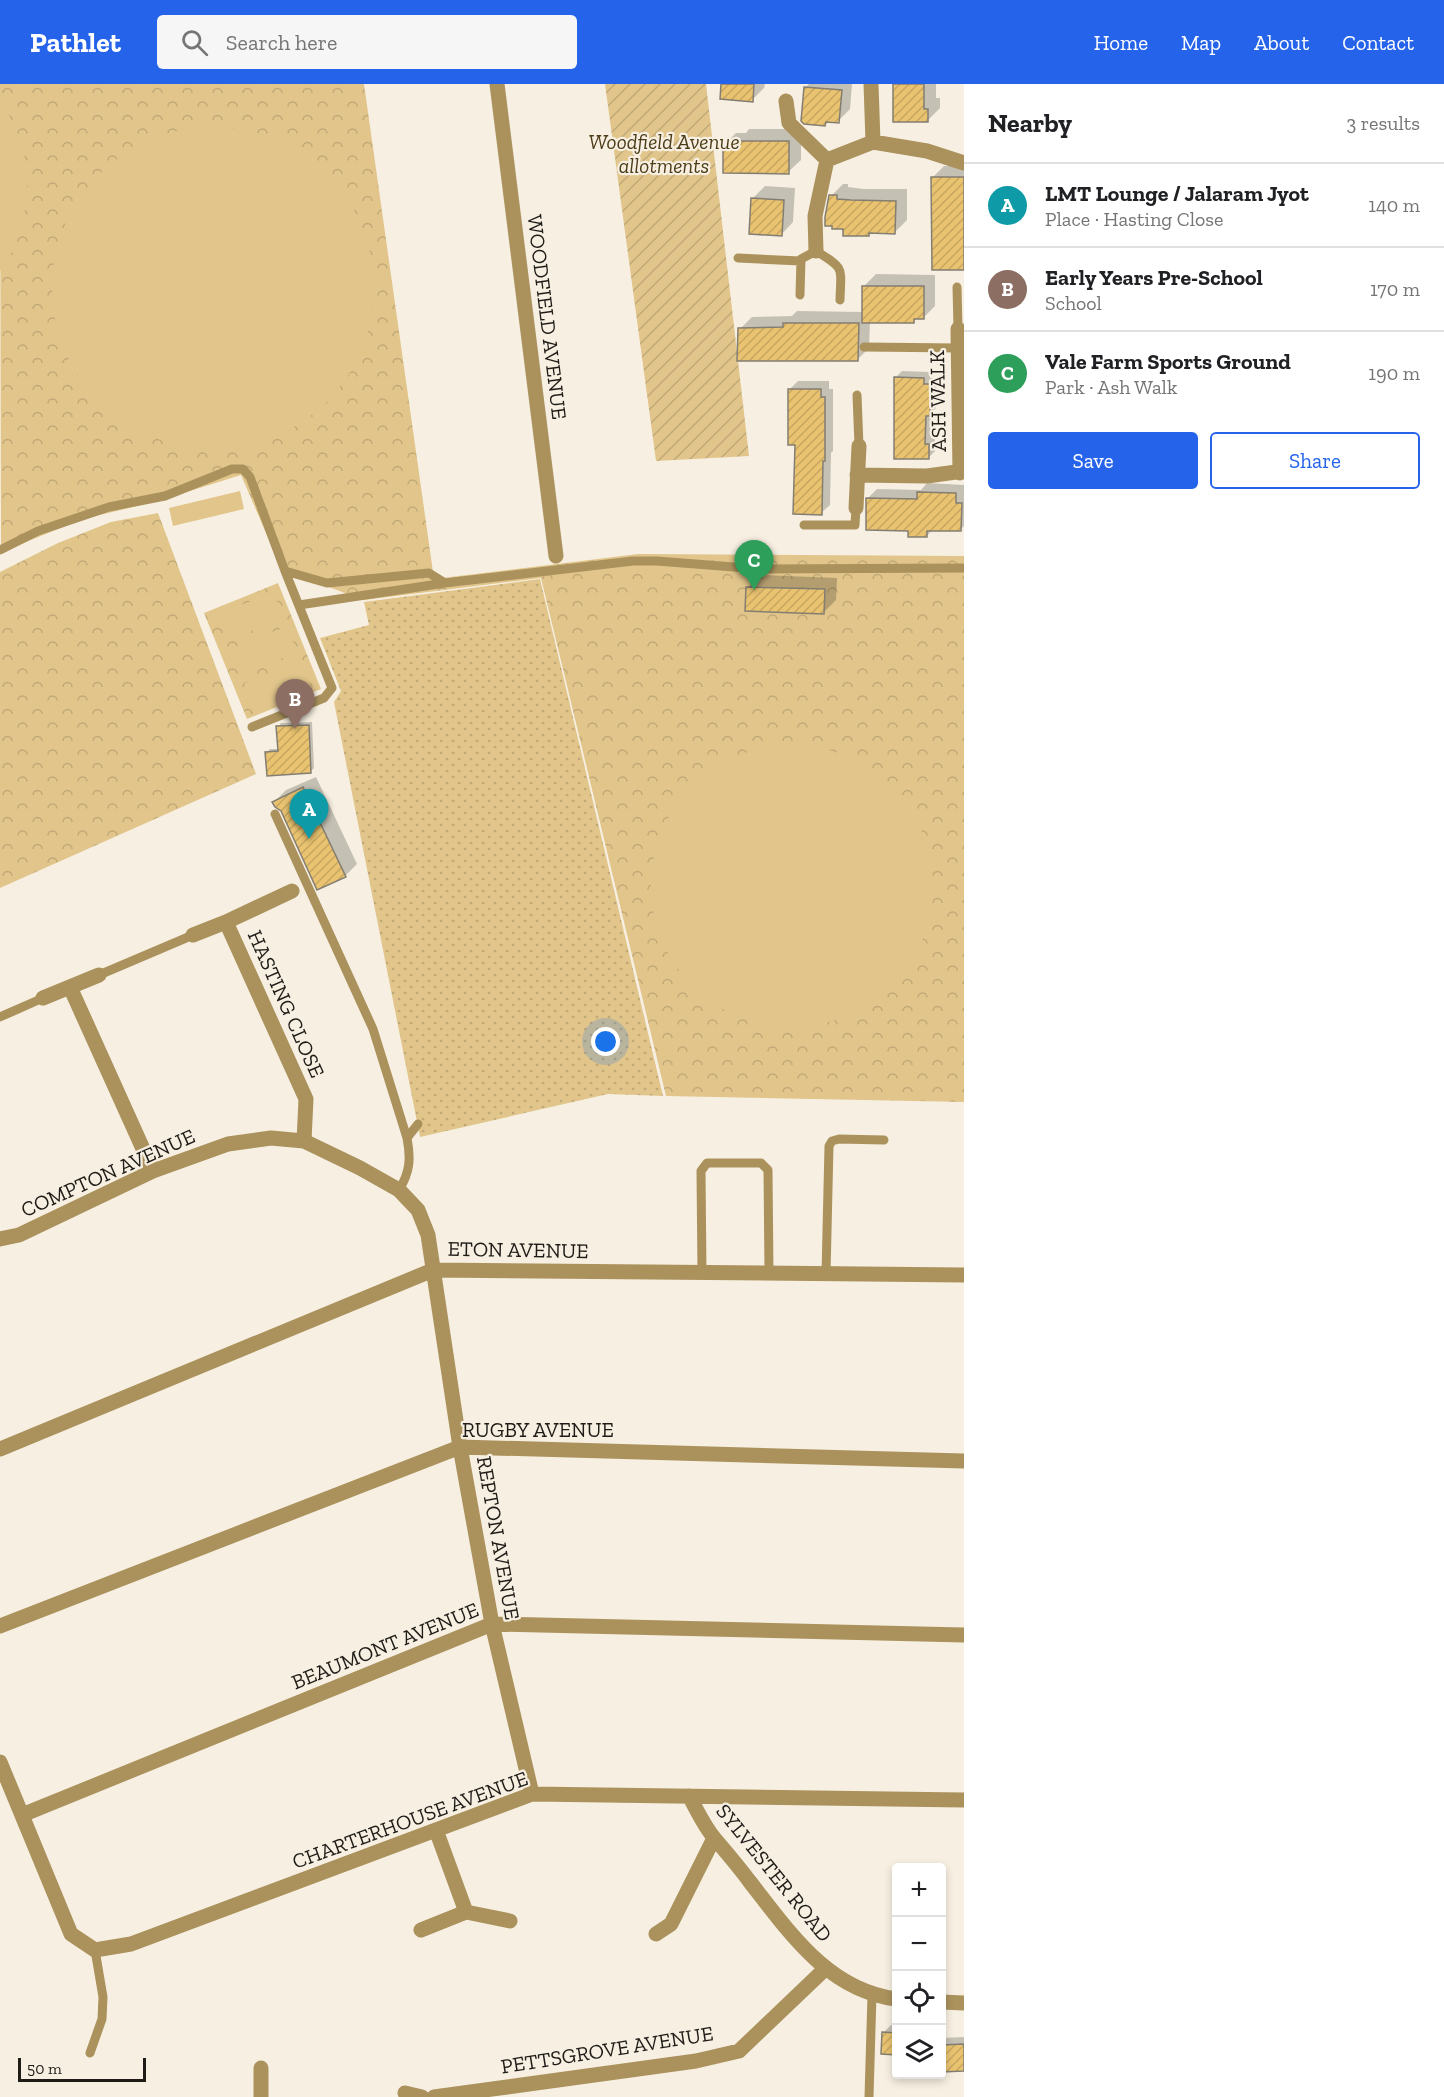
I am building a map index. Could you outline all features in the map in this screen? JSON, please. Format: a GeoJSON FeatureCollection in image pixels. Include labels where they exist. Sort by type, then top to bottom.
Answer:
{"type":"FeatureCollection","features":[{"type":"Feature","properties":{"kind":"street","name":"WOODFIELD AVENUE"},"geometry":{"type":"LineString","coordinates":[[497,84],[556,556]]}},
{"type":"Feature","properties":{"kind":"street"},"geometry":{"type":"LineString","coordinates":[[872,84],[873,142]]}},
{"type":"Feature","properties":{"kind":"street"},"geometry":{"type":"LineString","coordinates":[[786,101],[789,123],[827,160]]}},
{"type":"Feature","properties":{"kind":"street"},"geometry":{"type":"LineString","coordinates":[[827,160],[873,142],[927,151],[964,163]]}},
{"type":"Feature","properties":{"kind":"street"},"geometry":{"type":"LineString","coordinates":[[816,250],[815,216],[827,160]]}},
{"type":"Feature","properties":{"kind":"street","name":"ASH WALK"},"geometry":{"type":"LineString","coordinates":[[857,475],[927,476],[962,472],[958,329]]}},
{"type":"Feature","properties":{"kind":"street"},"geometry":{"type":"LineString","coordinates":[[856,508],[859,446]]}},
{"type":"Feature","properties":{"kind":"street","name":"HASTING CLOSE"},"geometry":{"type":"LineString","coordinates":[[193,935],[292,891]]}},
{"type":"Feature","properties":{"kind":"street","name":"HASTING CLOSE"},"geometry":{"type":"LineString","coordinates":[[226,922],[306,1099],[304,1141]]}},
{"type":"Feature","properties":{"kind":"street"},"geometry":{"type":"LineString","coordinates":[[43,998],[99,975]]}},
{"type":"Feature","properties":{"kind":"street"},"geometry":{"type":"LineString","coordinates":[[70,987],[153,1171]]}},
{"type":"Feature","properties":{"kind":"street","name":"COMPTON AVENUE"},"geometry":{"type":"LineString","coordinates":[[0,1239],[19,1235],[153,1171],[228,1144],[271,1138],[304,1141],[399,1190]]}},
{"type":"Feature","properties":{"kind":"street","name":"REPTON AVENUE"},"geometry":{"type":"LineString","coordinates":[[399,1190],[418,1210],[428,1235],[460,1448],[492,1624],[532,1794]]}},
{"type":"Feature","properties":{"kind":"street","name":"ETON AVENUE"},"geometry":{"type":"LineString","coordinates":[[0,1449],[433,1270],[964,1275]]}},
{"type":"Feature","properties":{"kind":"street","name":"RUGBY AVENUE"},"geometry":{"type":"LineString","coordinates":[[0,1626],[460,1448],[964,1461]]}},
{"type":"Feature","properties":{"kind":"street","name":"BEAUMONT AVENUE"},"geometry":{"type":"LineString","coordinates":[[22,1815],[492,1624],[964,1635]]}},
{"type":"Feature","properties":{"kind":"street"},"geometry":{"type":"LineString","coordinates":[[0,1762],[71,1934],[95,1950]]}},
{"type":"Feature","properties":{"kind":"street","name":"CHARTERHOUSE AVENUE"},"geometry":{"type":"LineString","coordinates":[[95,1950],[131,1944],[532,1794],[964,1800]]}},
{"type":"Feature","properties":{"kind":"street","name":"SYLVESTER ROAD"},"geometry":{"type":"LineString","coordinates":[[689,1796],[714,1838],[795,1940],[826,1968],[859,1990],[892,1998]]}},
{"type":"Feature","properties":{"kind":"street"},"geometry":{"type":"LineString","coordinates":[[436,1830],[466,1912]]}},
{"type":"Feature","properties":{"kind":"street"},"geometry":{"type":"LineString","coordinates":[[656,1935],[671,1924],[714,1838]]}},
{"type":"Feature","properties":{"kind":"street"},"geometry":{"type":"LineString","coordinates":[[421,1930],[466,1912],[510,1921]]}},
{"type":"Feature","properties":{"kind":"street","name":"PETTSGROVE AVENUE"},"geometry":{"type":"LineString","coordinates":[[434,2097],[696,2061],[739,2051],[826,1968]]}},
{"type":"Feature","properties":{"kind":"street"},"geometry":{"type":"LineString","coordinates":[[946,2002],[964,2003]]}},
{"type":"Feature","properties":{"kind":"street"},"geometry":{"type":"LineString","coordinates":[[261,2068],[261,2097]]}},
{"type":"Feature","properties":{"kind":"street"},"geometry":{"type":"LineString","coordinates":[[405,2093],[422,2097]]}},
{"type":"Feature","properties":{"kind":"lane"},"geometry":{"type":"LineString","coordinates":[[800,295],[800,261],[816,250],[837,264],[840,270],[840,300]]}},
{"type":"Feature","properties":{"kind":"lane"},"geometry":{"type":"LineString","coordinates":[[738,258],[800,261]]}},
{"type":"Feature","properties":{"kind":"lane"},"geometry":{"type":"LineString","coordinates":[[957,287],[958,329]]}},
{"type":"Feature","properties":{"kind":"lane"},"geometry":{"type":"LineString","coordinates":[[864,348],[958,348]]}},
{"type":"Feature","properties":{"kind":"lane"},"geometry":{"type":"LineString","coordinates":[[857,395],[859,446]]}},
{"type":"Feature","properties":{"kind":"lane"},"geometry":{"type":"LineString","coordinates":[[0,550],[38,531],[109,507],[165,496],[232,469],[243,469],[250,477],[332,688],[324,698],[252,727]]}},
{"type":"Feature","properties":{"kind":"lane"},"geometry":{"type":"LineString","coordinates":[[804,525],[855,525],[856,508]]}},
{"type":"Feature","properties":{"kind":"lane"},"geometry":{"type":"LineString","coordinates":[[298,605],[444,583],[633,561],[759,569],[964,568]]}},
{"type":"Feature","properties":{"kind":"lane"},"geometry":{"type":"LineString","coordinates":[[285,571],[327,582],[429,573],[444,583]]}},
{"type":"Feature","properties":{"kind":"lane"},"geometry":{"type":"LineString","coordinates":[[275,814],[374,1029],[407,1138],[410,1167],[399,1190]]}},
{"type":"Feature","properties":{"kind":"lane"},"geometry":{"type":"LineString","coordinates":[[99,975],[193,935]]}},
{"type":"Feature","properties":{"kind":"lane"},"geometry":{"type":"LineString","coordinates":[[0,1017],[43,998]]}},
{"type":"Feature","properties":{"kind":"lane"},"geometry":{"type":"LineString","coordinates":[[407,1138],[418,1124]]}},
{"type":"Feature","properties":{"kind":"lane"},"geometry":{"type":"LineString","coordinates":[[826,1274],[829,1146],[832,1141],[839,1139],[884,1140]]}},
{"type":"Feature","properties":{"kind":"lane"},"geometry":{"type":"LineString","coordinates":[[702,1273],[700,1171],[707,1163],[761,1163],[768,1170],[769,1273]]}},
{"type":"Feature","properties":{"kind":"lane"},"geometry":{"type":"LineString","coordinates":[[90,2053],[102,2019],[103,1997],[95,1950]]}},
{"type":"Feature","properties":{"kind":"lane"},"geometry":{"type":"LineString","coordinates":[[869,2097],[872,1995]]}},
{"type":"Feature","properties":{"kind":"green space"},"geometry":{"type":"Polygon","coordinates":[[[0,84],[364,84],[434,579],[638,554],[964,556],[964,1102],[666,1096],[541,578],[364,600],[282,570],[241,475],[158,501],[83,519],[1,552],[0,84]]]}},
{"type":"Feature","properties":{"kind":"green space","name":"Woodfield Avenue allotments"},"geometry":{"type":"Polygon","coordinates":[[[605,84],[706,84],[749,456],[656,461],[605,84]]]}},
{"type":"Feature","properties":{"kind":"green space"},"geometry":{"type":"Polygon","coordinates":[[[0,98],[22,147],[27,184],[20,230],[15,245],[0,271],[0,98]]]}},
{"type":"Feature","properties":{"kind":"green space"},"geometry":{"type":"Polygon","coordinates":[[[213,127],[244,130],[275,139],[302,154],[327,174],[347,199],[362,226],[371,257],[374,288],[371,319],[362,350],[347,377],[327,402],[302,422],[275,437],[244,446],[213,449],[182,446],[151,437],[124,422],[99,402],[79,377],[64,350],[55,319],[52,288],[55,257],[64,226],[79,199],[99,174],[124,154],[151,139],[182,130],[213,127]]]}},
{"type":"Feature","properties":{"kind":"green space"},"geometry":{"type":"Polygon","coordinates":[[[240,491],[244,509],[173,526],[169,508],[240,491]]]}},
{"type":"Feature","properties":{"kind":"green space"},"geometry":{"type":"Polygon","coordinates":[[[158,513],[256,774],[0,888],[0,572],[58,543],[111,522],[158,513]]]}},
{"type":"Feature","properties":{"kind":"green space"},"geometry":{"type":"Polygon","coordinates":[[[540,579],[663,1096],[608,1094],[420,1137],[334,702],[341,691],[320,638],[369,625],[364,602],[540,579]]]}},
{"type":"Feature","properties":{"kind":"green space"},"geometry":{"type":"Polygon","coordinates":[[[278,583],[321,689],[247,719],[204,613],[278,583]]]}},
{"type":"Feature","properties":{"kind":"green space"},"geometry":{"type":"Polygon","coordinates":[[[273,592],[284,618],[228,640],[218,615],[273,592]]]}},
{"type":"Feature","properties":{"kind":"green space"},"geometry":{"type":"Polygon","coordinates":[[[287,626],[297,652],[242,674],[231,649],[287,626]]]}},
{"type":"Feature","properties":{"kind":"green space"},"geometry":{"type":"Polygon","coordinates":[[[301,661],[311,686],[256,709],[245,683],[301,661]]]}},
{"type":"Feature","properties":{"kind":"green space"},"geometry":{"type":"Polygon","coordinates":[[[792,745],[819,748],[846,756],[870,769],[892,786],[909,808],[922,832],[930,859],[933,886],[930,913],[922,940],[909,964],[892,986],[870,1003],[846,1016],[819,1024],[792,1027],[765,1024],[738,1016],[714,1003],[692,986],[675,964],[662,940],[654,913],[651,886],[654,859],[662,832],[675,808],[692,786],[714,769],[738,756],[765,748],[792,745]]]}},
{"type":"Feature","properties":{"kind":"building"},"geometry":{"type":"Polygon","coordinates":[[[721,84],[754,84],[753,102],[720,99],[721,84]]]}},
{"type":"Feature","properties":{"kind":"building"},"geometry":{"type":"Polygon","coordinates":[[[893,84],[924,84],[924,109],[928,109],[928,122],[893,122],[893,84]]]}},
{"type":"Feature","properties":{"kind":"building"},"geometry":{"type":"Polygon","coordinates":[[[804,87],[842,90],[839,123],[826,122],[825,126],[804,124],[801,121],[804,87]]]}},
{"type":"Feature","properties":{"kind":"building"},"geometry":{"type":"Polygon","coordinates":[[[736,141],[789,141],[789,174],[723,173],[723,144],[736,144],[736,141]]]}},
{"type":"Feature","properties":{"kind":"building"},"geometry":{"type":"Polygon","coordinates":[[[931,177],[964,177],[964,270],[932,270],[931,177]]]}},
{"type":"Feature","properties":{"kind":"building"},"geometry":{"type":"Polygon","coordinates":[[[829,195],[837,195],[837,199],[896,201],[895,234],[869,233],[869,236],[843,236],[843,229],[832,229],[832,226],[825,226],[829,195]]]}},
{"type":"Feature","properties":{"kind":"building"},"geometry":{"type":"Polygon","coordinates":[[[751,198],[784,200],[782,236],[749,234],[751,198]]]}},
{"type":"Feature","properties":{"kind":"building"},"geometry":{"type":"Polygon","coordinates":[[[862,286],[924,286],[924,319],[914,319],[914,323],[862,323],[862,286]]]}},
{"type":"Feature","properties":{"kind":"building"},"geometry":{"type":"Polygon","coordinates":[[[783,323],[859,323],[858,361],[737,361],[738,328],[783,327],[783,323]]]}},
{"type":"Feature","properties":{"kind":"building"},"geometry":{"type":"Polygon","coordinates":[[[894,377],[924,378],[924,384],[931,384],[930,416],[926,416],[925,444],[929,444],[929,459],[894,459],[894,377]]]}},
{"type":"Feature","properties":{"kind":"building"},"geometry":{"type":"Polygon","coordinates":[[[788,389],[821,389],[821,397],[825,397],[822,515],[793,514],[795,445],[788,445],[788,389]]]}},
{"type":"Feature","properties":{"kind":"building"},"geometry":{"type":"Polygon","coordinates":[[[917,492],[956,493],[956,503],[962,503],[961,531],[927,531],[927,537],[908,537],[908,531],[866,530],[866,498],[917,499],[917,492]]]}},
{"type":"Feature","properties":{"kind":"building"},"geometry":{"type":"Polygon","coordinates":[[[746,587],[825,589],[824,614],[745,611],[746,587]]]}},
{"type":"Feature","properties":{"kind":"building"},"geometry":{"type":"Polygon","coordinates":[[[309,725],[311,773],[267,776],[265,752],[278,751],[276,726],[309,725]]]}},
{"type":"Feature","properties":{"kind":"building"},"geometry":{"type":"Polygon","coordinates":[[[303,787],[346,877],[317,890],[281,811],[272,802],[303,787]]]}},
{"type":"Feature","properties":{"kind":"building"},"geometry":{"type":"Polygon","coordinates":[[[882,2032],[892,2033],[892,2055],[881,2054],[882,2032]]]}},
{"type":"Feature","properties":{"kind":"building"},"geometry":{"type":"Polygon","coordinates":[[[964,2044],[964,2071],[946,2072],[946,2045],[964,2044]]]}},
{"type":"Feature","properties":{"kind":"place","name":"Vale Farm Sports Ground"},"geometry":{"type":"Point","coordinates":[754,590]}},
{"type":"Feature","properties":{"kind":"place","name":"Early Years Pre-School"},"geometry":{"type":"Point","coordinates":[295,729]}},
{"type":"Feature","properties":{"kind":"place","name":"LMT Lounge / Jalaram Jyot"},"geometry":{"type":"Point","coordinates":[309,839]}}]}
